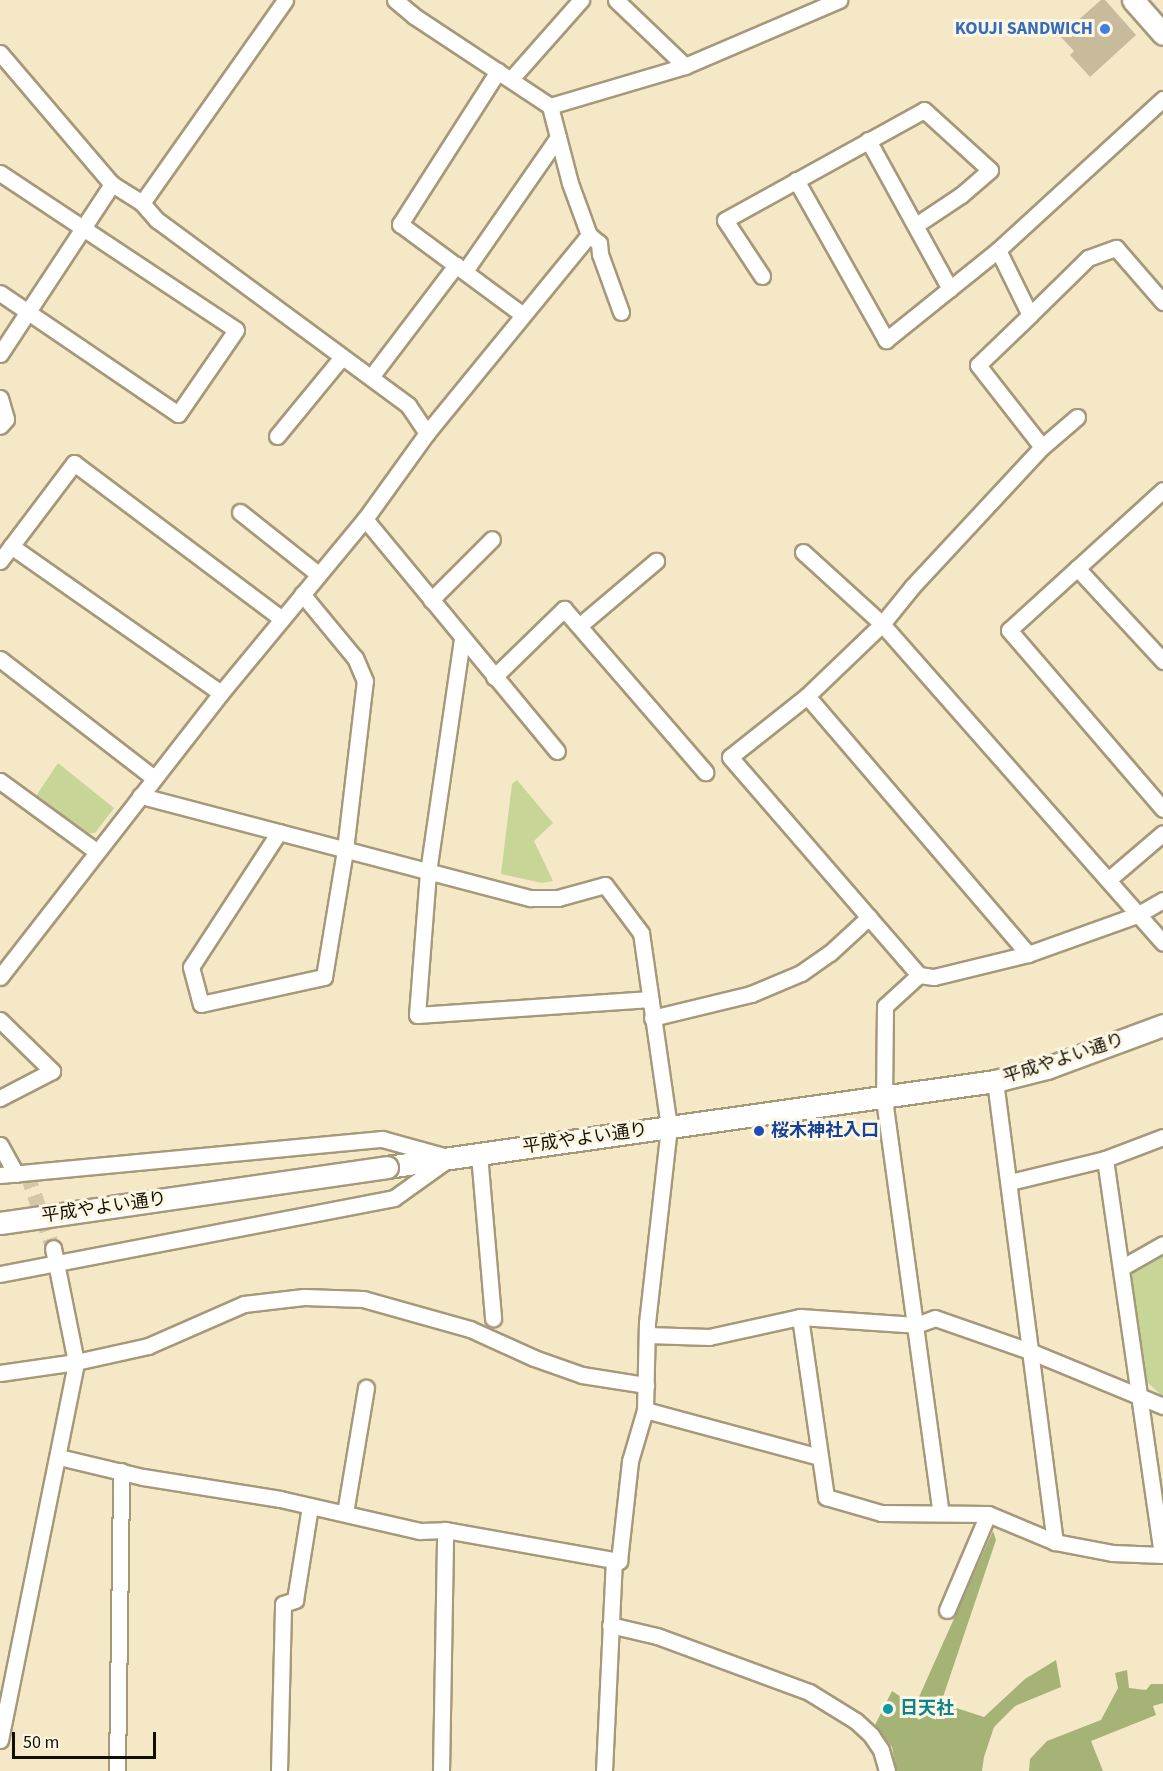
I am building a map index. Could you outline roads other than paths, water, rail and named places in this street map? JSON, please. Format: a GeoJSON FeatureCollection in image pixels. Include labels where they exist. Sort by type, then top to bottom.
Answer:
{"type":"FeatureCollection","features":[{"type":"Feature","properties":{"kind":"street"},"geometry":{"type":"LineString","coordinates":[[142,203],[285,0]]}},
{"type":"Feature","properties":{"kind":"street"},"geometry":{"type":"LineString","coordinates":[[396,0],[414,16],[550,106],[570,183],[589,235],[599,243],[600,255],[621,312]]}},
{"type":"Feature","properties":{"kind":"street"},"geometry":{"type":"LineString","coordinates":[[523,315],[400,224],[504,75],[580,0]]}},
{"type":"Feature","properties":{"kind":"street"},"geometry":{"type":"LineString","coordinates":[[616,0],[685,66]]}},
{"type":"Feature","properties":{"kind":"street"},"geometry":{"type":"LineString","coordinates":[[550,106],[685,66],[839,0]]}},
{"type":"Feature","properties":{"kind":"street"},"geometry":{"type":"LineString","coordinates":[[1133,0],[1163,34]]}},
{"type":"Feature","properties":{"kind":"street"},"geometry":{"type":"LineString","coordinates":[[0,53],[112,184],[142,203],[157,220],[408,405],[427,433]]}},
{"type":"Feature","properties":{"kind":"street"},"geometry":{"type":"LineString","coordinates":[[796,180],[886,340],[998,250],[1163,99]]}},
{"type":"Feature","properties":{"kind":"street"},"geometry":{"type":"LineString","coordinates":[[762,276],[725,220],[924,110],[990,170],[961,195],[916,225]]}},
{"type":"Feature","properties":{"kind":"street"},"geometry":{"type":"LineString","coordinates":[[371,377],[460,268],[558,137]]}},
{"type":"Feature","properties":{"kind":"street"},"geometry":{"type":"LineString","coordinates":[[868,140],[950,289]]}},
{"type":"Feature","properties":{"kind":"street"},"geometry":{"type":"LineString","coordinates":[[0,174],[236,330],[178,414],[0,292]]}},
{"type":"Feature","properties":{"kind":"street"},"geometry":{"type":"LineString","coordinates":[[0,354],[112,184]]}},
{"type":"Feature","properties":{"kind":"street"},"geometry":{"type":"LineString","coordinates":[[0,977],[221,693],[365,519],[427,433],[589,235]]}},
{"type":"Feature","properties":{"kind":"street"},"geometry":{"type":"LineString","coordinates":[[1042,447],[978,365],[1089,258],[1116,249],[1163,302]]}},
{"type":"Feature","properties":{"kind":"street"},"geometry":{"type":"LineString","coordinates":[[998,250],[1030,315]]}},
{"type":"Feature","properties":{"kind":"street"},"geometry":{"type":"LineString","coordinates":[[277,436],[342,357]]}},
{"type":"Feature","properties":{"kind":"street"},"geometry":{"type":"LineString","coordinates":[[0,398],[6,419],[0,426]]}},
{"type":"Feature","properties":{"kind":"street"},"geometry":{"type":"LineString","coordinates":[[1077,417],[1042,447],[912,587],[882,624],[807,696],[730,757],[919,975],[933,977],[1028,954],[1137,915],[1163,900]]}},
{"type":"Feature","properties":{"kind":"street"},"geometry":{"type":"LineString","coordinates":[[0,561],[74,463],[282,620]]}},
{"type":"Feature","properties":{"kind":"street"},"geometry":{"type":"LineString","coordinates":[[1163,490],[1009,630],[1163,809]]}},
{"type":"Feature","properties":{"kind":"street"},"geometry":{"type":"LineString","coordinates":[[240,512],[318,574]]}},
{"type":"Feature","properties":{"kind":"street"},"geometry":{"type":"LineString","coordinates":[[365,519],[557,751]]}},
{"type":"Feature","properties":{"kind":"street"},"geometry":{"type":"LineString","coordinates":[[431,600],[492,539]]}},
{"type":"Feature","properties":{"kind":"street"},"geometry":{"type":"LineString","coordinates":[[11,546],[221,693]]}},
{"type":"Feature","properties":{"kind":"street"},"geometry":{"type":"LineString","coordinates":[[803,552],[882,624],[1163,943]]}},
{"type":"Feature","properties":{"kind":"street"},"geometry":{"type":"LineString","coordinates":[[579,626],[656,561]]}},
{"type":"Feature","properties":{"kind":"street"},"geometry":{"type":"LineString","coordinates":[[1077,568],[1163,661]]}},
{"type":"Feature","properties":{"kind":"street"},"geometry":{"type":"LineString","coordinates":[[279,832],[191,967],[201,1004],[324,977],[345,850],[365,681],[355,658],[302,594]]}},
{"type":"Feature","properties":{"kind":"street"},"geometry":{"type":"LineString","coordinates":[[494,677],[564,609],[705,772]]}},
{"type":"Feature","properties":{"kind":"street"},"geometry":{"type":"LineString","coordinates":[[462,639],[428,872],[417,1016],[650,999]]}},
{"type":"Feature","properties":{"kind":"street"},"geometry":{"type":"LineString","coordinates":[[0,659],[154,778]]}},
{"type":"Feature","properties":{"kind":"street"},"geometry":{"type":"LineString","coordinates":[[807,696],[1028,954]]}},
{"type":"Feature","properties":{"kind":"street"},"geometry":{"type":"LineString","coordinates":[[0,781],[96,851]]}},
{"type":"Feature","properties":{"kind":"street"},"geometry":{"type":"LineString","coordinates":[[59,1457],[121,1471],[345,1513],[420,1531],[445,1530],[619,1561],[630,1461],[645,1410],[647,1335],[669,1127],[641,933],[604,885],[558,898],[530,898],[140,796]]}},
{"type":"Feature","properties":{"kind":"street"},"geometry":{"type":"LineString","coordinates":[[1108,880],[1163,833]]}},
{"type":"Feature","properties":{"kind":"street"},"geometry":{"type":"LineString","coordinates":[[652,1017],[751,994],[801,972],[830,953],[868,917]]}},
{"type":"Feature","properties":{"kind":"street"},"geometry":{"type":"LineString","coordinates":[[919,975],[885,1006],[884,1099],[942,1513]]}},
{"type":"Feature","properties":{"kind":"street"},"geometry":{"type":"LineString","coordinates":[[0,1020],[52,1071],[0,1098]]}},
{"type":"Feature","properties":{"kind":"street","name":"平成やよい通り"},"geometry":{"type":"LineString","coordinates":[[0,1223],[669,1127],[884,1099],[996,1081],[1047,1068],[1163,1025]]}},
{"type":"Feature","properties":{"kind":"street"},"geometry":{"type":"LineString","coordinates":[[996,1081],[1055,1542]]}},
{"type":"Feature","properties":{"kind":"street"},"geometry":{"type":"LineString","coordinates":[[1010,1182],[1105,1159],[1163,1137]]}},
{"type":"Feature","properties":{"kind":"street"},"geometry":{"type":"LineString","coordinates":[[0,1176],[382,1139],[450,1158]]}},
{"type":"Feature","properties":{"kind":"street"},"geometry":{"type":"LineString","coordinates":[[0,1145],[16,1174]]}},
{"type":"Feature","properties":{"kind":"street"},"geometry":{"type":"LineString","coordinates":[[479,1154],[493,1318]]}},
{"type":"Feature","properties":{"kind":"street"},"geometry":{"type":"LineString","coordinates":[[0,1274],[54,1256],[394,1198],[450,1158]]}},
{"type":"Feature","properties":{"kind":"street"},"geometry":{"type":"LineString","coordinates":[[800,1317],[826,1497],[881,1513],[988,1514],[1055,1542],[1112,1553],[1162,1555],[1105,1159]]}},
{"type":"Feature","properties":{"kind":"street"},"geometry":{"type":"LineString","coordinates":[[1120,1268],[1163,1244]]}},
{"type":"Feature","properties":{"kind":"street"},"geometry":{"type":"LineString","coordinates":[[0,1740],[59,1457],[76,1362],[54,1256]]}},
{"type":"Feature","properties":{"kind":"street"},"geometry":{"type":"LineString","coordinates":[[0,1373],[76,1362],[148,1346],[244,1304],[304,1297],[363,1299],[470,1329],[534,1359],[582,1375],[646,1385]]}},
{"type":"Feature","properties":{"kind":"street"},"geometry":{"type":"LineString","coordinates":[[647,1335],[709,1337],[800,1317],[916,1325],[935,1318],[1032,1352],[1163,1406]]}},
{"type":"Feature","properties":{"kind":"street"},"geometry":{"type":"LineString","coordinates":[[345,1513],[366,1388]]}},
{"type":"Feature","properties":{"kind":"street"},"geometry":{"type":"LineString","coordinates":[[645,1410],[819,1457]]}},
{"type":"Feature","properties":{"kind":"street"},"geometry":{"type":"LineString","coordinates":[[117,1771],[121,1471]]}},
{"type":"Feature","properties":{"kind":"street"},"geometry":{"type":"LineString","coordinates":[[279,1771],[283,1604],[295,1600],[310,1506]]}},
{"type":"Feature","properties":{"kind":"street"},"geometry":{"type":"LineString","coordinates":[[947,1610],[988,1514]]}},
{"type":"Feature","properties":{"kind":"street"},"geometry":{"type":"LineString","coordinates":[[441,1771],[445,1530]]}},
{"type":"Feature","properties":{"kind":"street"},"geometry":{"type":"LineString","coordinates":[[604,1771],[614,1561]]}},
{"type":"Feature","properties":{"kind":"street"},"geometry":{"type":"LineString","coordinates":[[610,1625],[657,1636],[809,1692],[856,1721],[871,1735],[881,1750],[887,1771]]}},
{"type":"Feature","properties":{"kind":"tunnel"},"geometry":{"type":"LineString","coordinates":[[27,1173],[53,1248]]}},
{"type":"Feature","properties":{"kind":"place","name":"KOUJI SANDWICH"},"geometry":{"type":"Point","coordinates":[1105,29]}},
{"type":"Feature","properties":{"kind":"place","name":"桜木神社入口"},"geometry":{"type":"Point","coordinates":[759,1131]}},
{"type":"Feature","properties":{"kind":"place","name":"日天社"},"geometry":{"type":"Point","coordinates":[888,1709]}}]}
